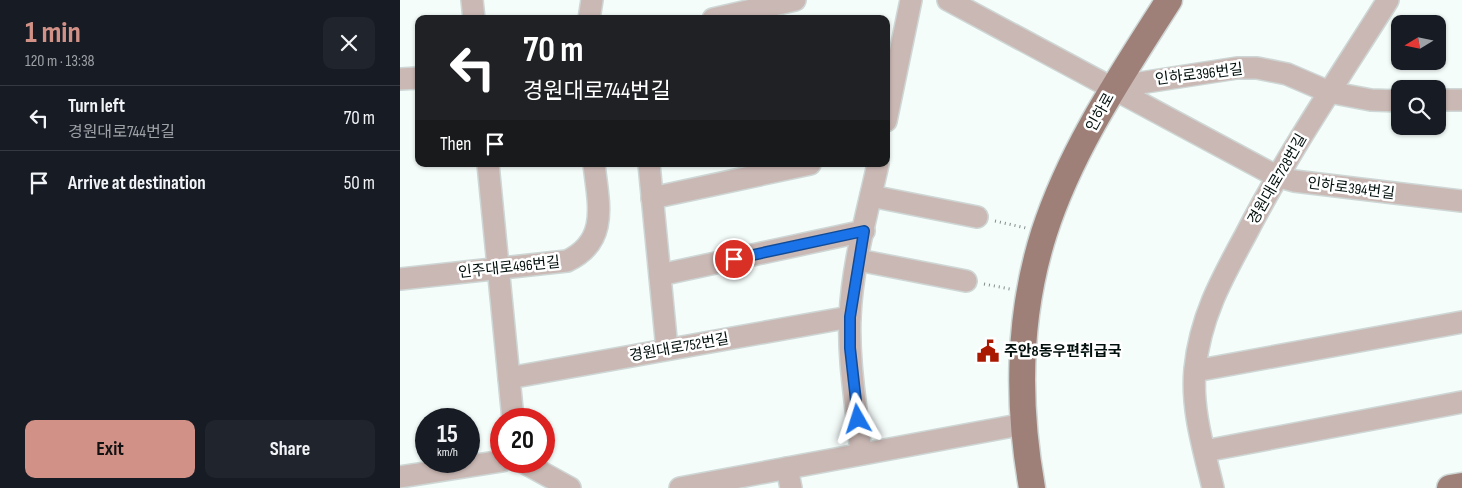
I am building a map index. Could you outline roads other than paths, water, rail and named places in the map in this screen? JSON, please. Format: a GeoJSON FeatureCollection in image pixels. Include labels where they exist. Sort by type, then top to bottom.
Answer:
{"type":"FeatureCollection","features":[{"type":"Feature","properties":{"kind":"main road","name":"인하로"},"geometry":{"type":"LineString","coordinates":[[1032,488],[1024,424],[1022,375],[1025,328],[1030,293],[1044,232],[1085,139],[1114,87],[1170,0]]}},
{"type":"Feature","properties":{"kind":"main road"},"geometry":{"type":"LineString","coordinates":[[1450,488],[1462,486]]}},
{"type":"Feature","properties":{"kind":"lane"},"geometry":{"type":"LineString","coordinates":[[472,0],[474,15]]}},
{"type":"Feature","properties":{"kind":"lane"},"geometry":{"type":"LineString","coordinates":[[590,15],[592,0]]}},
{"type":"Feature","properties":{"kind":"lane"},"geometry":{"type":"LineString","coordinates":[[730,15],[795,0]]}},
{"type":"Feature","properties":{"kind":"lane"},"geometry":{"type":"LineString","coordinates":[[890,101],[910,0]]}},
{"type":"Feature","properties":{"kind":"lane","name":"인하로394번길"},"geometry":{"type":"LineString","coordinates":[[948,0],[1096,80],[1114,87],[1276,176],[1294,182],[1462,201]]}},
{"type":"Feature","properties":{"kind":"lane","name":"경원대로728번길"},"geometry":{"type":"LineString","coordinates":[[1214,488],[1198,422],[1195,371],[1203,324],[1211,300],[1276,176],[1388,0]]}},
{"type":"Feature","properties":{"kind":"lane","name":"인하로396번길"},"geometry":{"type":"LineString","coordinates":[[1114,87],[1227,69],[1257,68],[1287,74],[1330,92],[1371,100],[1391,101]]}},
{"type":"Feature","properties":{"kind":"lane"},"geometry":{"type":"LineString","coordinates":[[400,79],[415,78]]}},
{"type":"Feature","properties":{"kind":"lane"},"geometry":{"type":"LineString","coordinates":[[1446,100],[1462,100]]}},
{"type":"Feature","properties":{"kind":"lane"},"geometry":{"type":"LineString","coordinates":[[488,167],[512,408]]}},
{"type":"Feature","properties":{"kind":"lane","name":"인주대로496번길"},"geometry":{"type":"LineString","coordinates":[[400,279],[567,260],[578,256],[593,238],[598,228],[599,214],[594,167]]}},
{"type":"Feature","properties":{"kind":"lane"},"geometry":{"type":"LineString","coordinates":[[649,167],[667,349]]}},
{"type":"Feature","properties":{"kind":"lane"},"geometry":{"type":"LineString","coordinates":[[652,198],[796,167]]}},
{"type":"Feature","properties":{"kind":"lane"},"geometry":{"type":"LineString","coordinates":[[861,454],[850,348],[850,317],[858,260],[877,167]]}},
{"type":"Feature","properties":{"kind":"lane"},"geometry":{"type":"LineString","coordinates":[[871,196],[977,217]]}},
{"type":"Feature","properties":{"kind":"lane"},"geometry":{"type":"LineString","coordinates":[[660,274],[864,231]]}},
{"type":"Feature","properties":{"kind":"lane"},"geometry":{"type":"LineString","coordinates":[[858,260],[966,280]]}},
{"type":"Feature","properties":{"kind":"lane","name":"경원대로752번길"},"geometry":{"type":"LineString","coordinates":[[509,378],[850,317]]}},
{"type":"Feature","properties":{"kind":"lane"},"geometry":{"type":"LineString","coordinates":[[1195,371],[1462,322]]}},
{"type":"Feature","properties":{"kind":"lane"},"geometry":{"type":"LineString","coordinates":[[1205,451],[1462,402]]}},
{"type":"Feature","properties":{"kind":"lane"},"geometry":{"type":"LineString","coordinates":[[680,488],[789,478],[861,454],[1024,424]]}},
{"type":"Feature","properties":{"kind":"lane"},"geometry":{"type":"LineString","coordinates":[[400,477],[490,463]]}},
{"type":"Feature","properties":{"kind":"lane"},"geometry":{"type":"LineString","coordinates":[[543,473],[570,488]]}},
{"type":"Feature","properties":{"kind":"place","name":"주안8동우편취급국"},"geometry":{"type":"Point","coordinates":[988,351]}}]}
